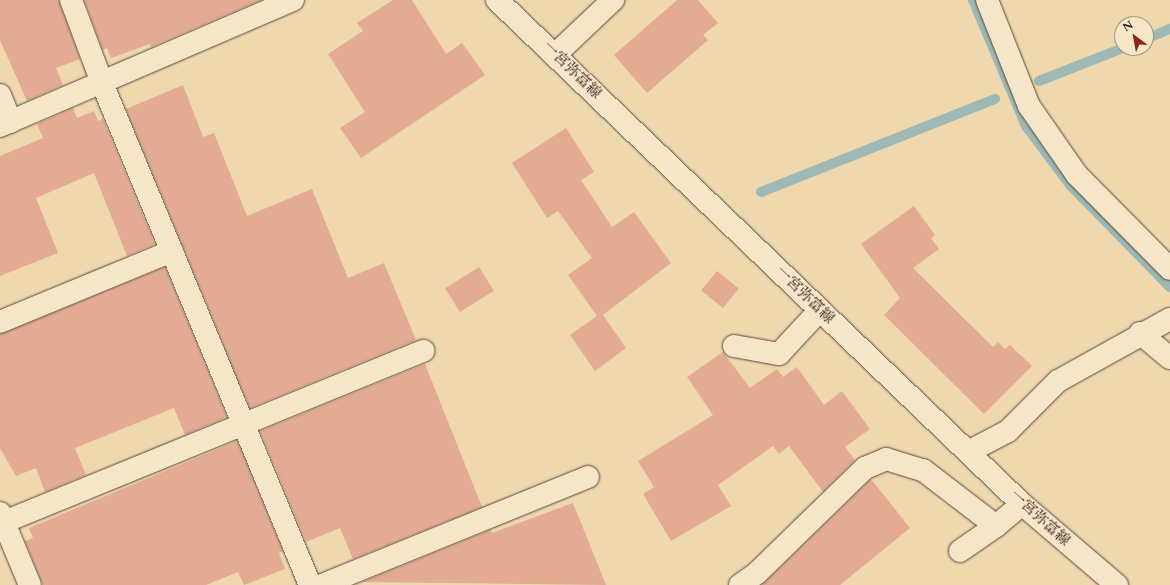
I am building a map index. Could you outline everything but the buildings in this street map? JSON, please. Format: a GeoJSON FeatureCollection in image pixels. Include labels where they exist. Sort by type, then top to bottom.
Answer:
{"type":"FeatureCollection","features":[{"type":"Feature","properties":{"kind":"street"},"geometry":{"type":"LineString","coordinates":[[71,0],[102,83],[244,422],[310,585]]}},
{"type":"Feature","properties":{"kind":"street"},"geometry":{"type":"LineString","coordinates":[[0,95],[5,124],[294,0]]}},
{"type":"Feature","properties":{"kind":"street","name":"一宮弥富線"},"geometry":{"type":"LineString","coordinates":[[497,0],[556,54],[820,310],[970,451],[1022,504],[1117,585]]}},
{"type":"Feature","properties":{"kind":"street"},"geometry":{"type":"LineString","coordinates":[[556,54],[613,0]]}},
{"type":"Feature","properties":{"kind":"street"},"geometry":{"type":"LineString","coordinates":[[987,0],[1029,106],[1077,175],[1170,269]]}},
{"type":"Feature","properties":{"kind":"street"},"geometry":{"type":"LineString","coordinates":[[0,322],[172,251]]}},
{"type":"Feature","properties":{"kind":"street"},"geometry":{"type":"LineString","coordinates":[[734,346],[779,354],[820,310]]}},
{"type":"Feature","properties":{"kind":"street"},"geometry":{"type":"LineString","coordinates":[[970,451],[1008,431],[1058,381],[1140,333],[1170,320]]}},
{"type":"Feature","properties":{"kind":"street"},"geometry":{"type":"LineString","coordinates":[[1140,333],[1170,358]]}},
{"type":"Feature","properties":{"kind":"street"},"geometry":{"type":"LineString","coordinates":[[30,585],[2,517],[423,351]]}},
{"type":"Feature","properties":{"kind":"street"},"geometry":{"type":"LineString","coordinates":[[740,585],[757,573],[865,468],[886,459],[923,470],[996,526]]}},
{"type":"Feature","properties":{"kind":"street"},"geometry":{"type":"LineString","coordinates":[[322,585],[588,477]]}},
{"type":"Feature","properties":{"kind":"street"},"geometry":{"type":"LineString","coordinates":[[960,551],[996,526],[1022,504]]}},
{"type":"Feature","properties":{"kind":"waterway"},"geometry":{"type":"LineString","coordinates":[[973,0],[1026,126],[1070,185],[1170,287]]}},
{"type":"Feature","properties":{"kind":"waterway"},"geometry":{"type":"LineString","coordinates":[[1154,36],[1170,29]]}},
{"type":"Feature","properties":{"kind":"waterway"},"geometry":{"type":"LineString","coordinates":[[1039,81],[1114,52]]}},
{"type":"Feature","properties":{"kind":"waterway"},"geometry":{"type":"LineString","coordinates":[[761,192],[995,99]]}}]}
